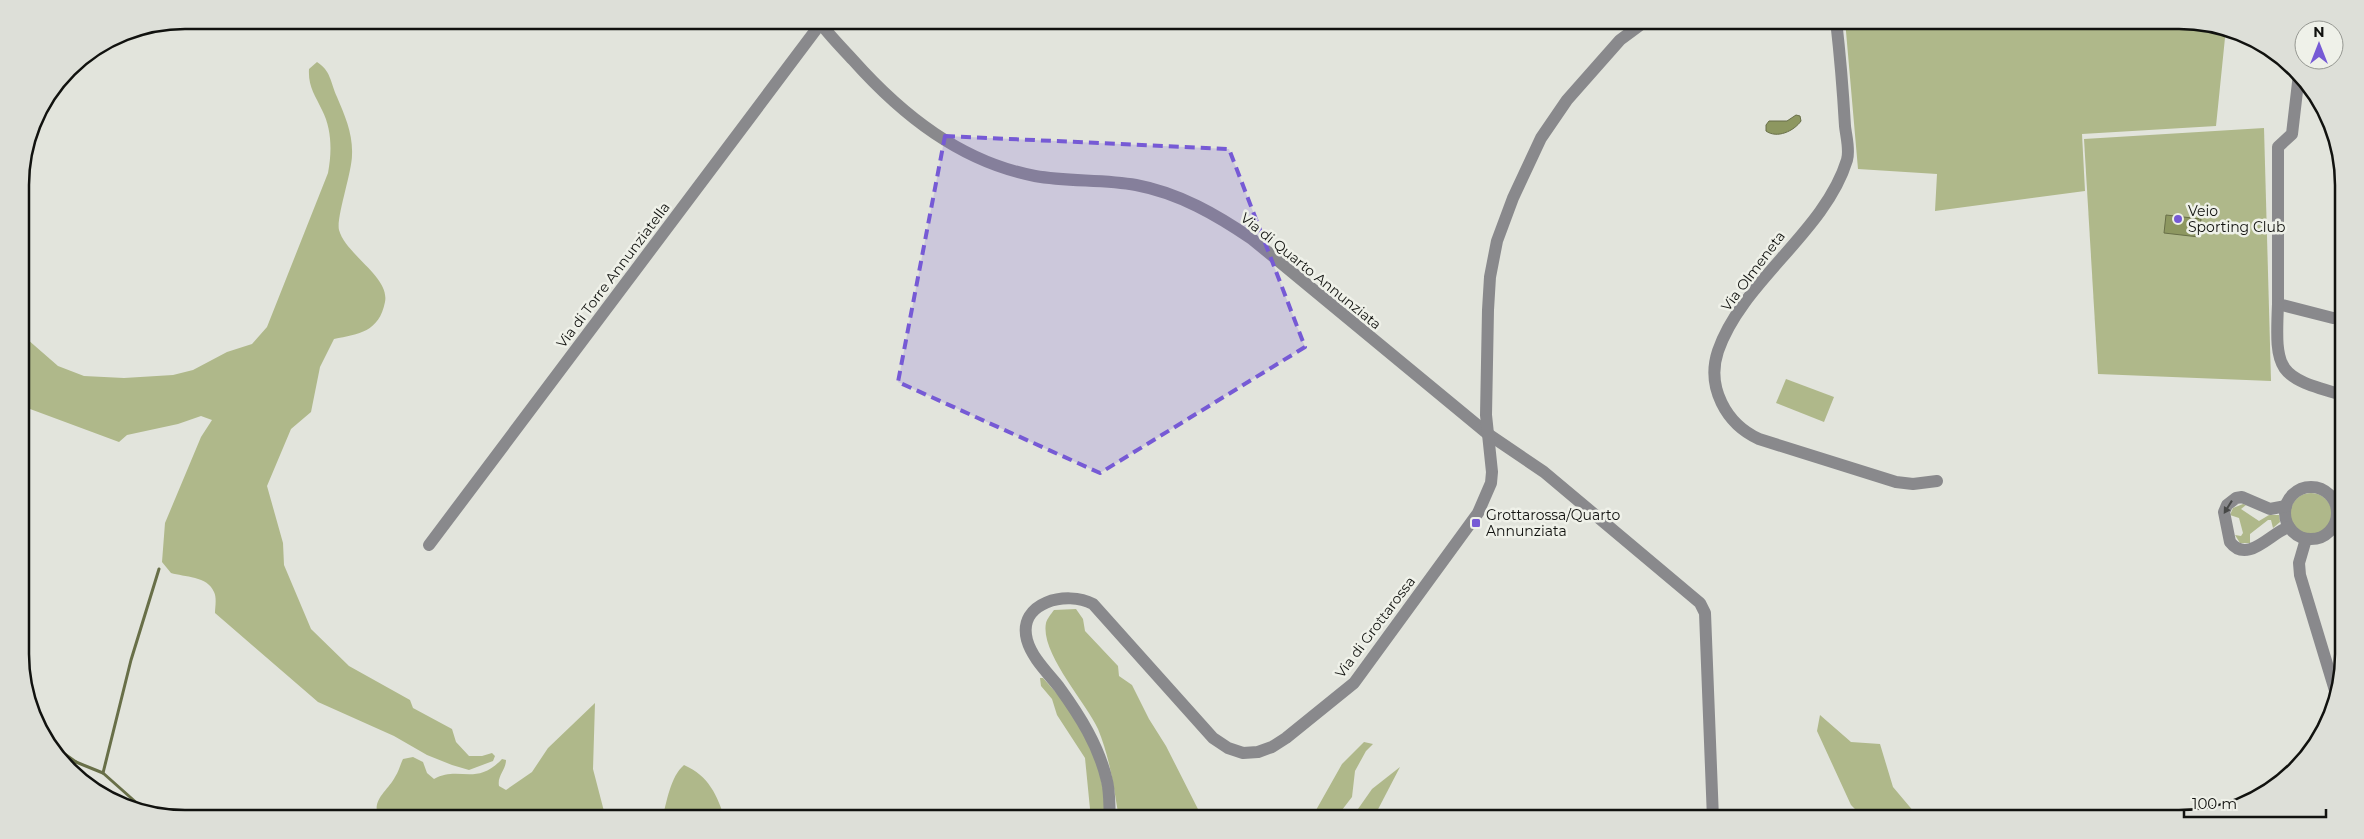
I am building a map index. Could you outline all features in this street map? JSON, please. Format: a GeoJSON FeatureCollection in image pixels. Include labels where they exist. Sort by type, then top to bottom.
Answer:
{"type":"FeatureCollection","features":[{"type":"Feature","properties":{"kind":"street","name":"Via di Torre Annunziatella"},"geometry":{"type":"LineString","coordinates":[[429,545],[815,29]]}},
{"type":"Feature","properties":{"kind":"street","name":"Via di Quarto Annunziata"},"geometry":{"type":"LineString","coordinates":[[826,29],[881,92],[928,130],[972,155],[1000,166],[1035,176],[1138,185],[1219,216],[1252,239],[1488,434],[1544,472],[1702,605],[1705,613],[1713,810]]}},
{"type":"Feature","properties":{"kind":"street","name":"Via di Grottarossa"},"geometry":{"type":"LineString","coordinates":[[1110,810],[1108,782],[1098,749],[1078,715],[1034,655],[1027,639],[1027,625],[1030,617],[1040,606],[1054,599],[1070,597],[1082,599],[1093,604],[1213,738],[1228,748],[1243,753],[1258,752],[1272,747],[1286,738],[1354,683],[1478,513],[1491,483],[1492,472],[1486,406],[1490,277],[1497,241],[1513,198],[1541,138],[1567,100],[1620,40],[1635,29]]}},
{"type":"Feature","properties":{"kind":"street","name":"Via Olmeneta"},"geometry":{"type":"LineString","coordinates":[[1837,29],[1848,157],[1838,183],[1813,218],[1744,305],[1728,330],[1717,357],[1716,385],[1725,410],[1732,420],[1742,429],[1759,439],[1896,482],[1912,484],[1937,481]]}},
{"type":"Feature","properties":{"kind":"street"},"geometry":{"type":"LineString","coordinates":[[2299,85],[2292,134],[2278,147],[2277,347],[2285,368],[2292,376],[2306,384],[2335,393]]}},
{"type":"Feature","properties":{"kind":"street"},"geometry":{"type":"LineString","coordinates":[[2278,304],[2333,318]]}},
{"type":"Feature","properties":{"kind":"street"},"geometry":{"type":"LineString","coordinates":[[2335,493],[2304,488],[2290,498],[2285,514],[2289,527],[2298,536],[2306,539],[2323,536],[2335,529]]}},
{"type":"Feature","properties":{"kind":"street"},"geometry":{"type":"LineString","coordinates":[[2322,490],[2328,494],[2335,505]]}},
{"type":"Feature","properties":{"kind":"street"},"geometry":{"type":"LineString","coordinates":[[2286,506],[2270,509],[2242,497],[2236,498],[2227,506],[2223,517],[2230,542],[2242,550],[2253,549],[2289,527]]}},
{"type":"Feature","properties":{"kind":"street"},"geometry":{"type":"LineString","coordinates":[[2330,531],[2335,520]]}},
{"type":"Feature","properties":{"kind":"street"},"geometry":{"type":"LineString","coordinates":[[2306,539],[2300,563],[2300,575],[2332,682]]}},
{"type":"Feature","properties":{"kind":"highlighted area"},"geometry":{"type":"Polygon","coordinates":[[[945,136],[1229,149],[1305,347],[1100,473],[898,382],[945,136]]]}},
{"type":"Feature","properties":{"kind":"shaded area"},"geometry":{"type":"Polygon","coordinates":[[[1846,29],[2179,29],[2199,30],[2225,36],[2216,126],[2082,134],[2085,191],[1935,211],[1937,174],[1858,169],[1846,29]]]}},
{"type":"Feature","properties":{"kind":"shaded area"},"geometry":{"type":"Polygon","coordinates":[[[317,62],[325,69],[330,77],[350,132],[352,147],[351,163],[339,230],[350,248],[381,284],[385,293],[385,302],[378,320],[373,326],[360,333],[334,339],[320,367],[311,412],[291,429],[267,486],[283,543],[284,565],[311,629],[349,666],[410,700],[413,708],[452,729],[456,742],[469,756],[482,756],[492,753],[495,756],[493,761],[469,770],[427,755],[394,736],[318,702],[215,613],[214,592],[207,583],[195,578],[171,573],[162,562],[165,523],[201,437],[212,420],[201,416],[178,424],[127,435],[119,442],[29,409],[29,341],[58,366],[84,376],[124,378],[173,375],[193,370],[227,352],[252,344],[267,327],[328,173],[330,149],[328,125],[311,86],[309,69],[317,62]]]}},
{"type":"Feature","properties":{"kind":"shaded area"},"geometry":{"type":"Polygon","coordinates":[[[1796,115],[1800,116],[1801,121],[1790,131],[1775,134],[1766,131],[1766,125],[1769,121],[1787,121],[1796,115]]]}},
{"type":"Feature","properties":{"kind":"shaded area","name":"Veio Sporting Club"},"geometry":{"type":"Polygon","coordinates":[[[2264,128],[2271,381],[2098,374],[2084,139],[2264,128]]]}},
{"type":"Feature","properties":{"kind":"shaded area"},"geometry":{"type":"Polygon","coordinates":[[[2166,215],[2201,219],[2199,237],[2164,233],[2166,215]]]}},
{"type":"Feature","properties":{"kind":"shaded area"},"geometry":{"type":"Polygon","coordinates":[[[1786,379],[1834,397],[1824,422],[1776,403],[1786,379]]]}},
{"type":"Feature","properties":{"kind":"shaded area"},"geometry":{"type":"Polygon","coordinates":[[[2311,493],[2326,499],[2332,514],[2326,529],[2311,535],[2296,529],[2290,514],[2296,499],[2311,493]]]}},
{"type":"Feature","properties":{"kind":"shaded area"},"geometry":{"type":"Polygon","coordinates":[[[2243,504],[2246,505],[2241,509],[2259,521],[2269,515],[2279,515],[2280,522],[2273,528],[2271,520],[2268,520],[2250,534],[2250,543],[2240,543],[2235,535],[2241,536],[2243,533],[2239,518],[2230,515],[2233,508],[2243,504]]]}},
{"type":"Feature","properties":{"kind":"shaded area"},"geometry":{"type":"Polygon","coordinates":[[[1076,609],[1083,619],[1085,631],[1118,666],[1119,676],[1132,685],[1198,810],[1117,810],[1109,762],[1098,729],[1065,677],[1050,648],[1046,635],[1046,623],[1054,610],[1076,609]]]}},
{"type":"Feature","properties":{"kind":"shaded area"},"geometry":{"type":"Polygon","coordinates":[[[1040,678],[1043,678],[1067,705],[1093,745],[1108,810],[1090,810],[1085,758],[1057,715],[1052,699],[1041,686],[1040,678]]]}},
{"type":"Feature","properties":{"kind":"shaded area"},"geometry":{"type":"Polygon","coordinates":[[[595,703],[593,769],[604,810],[377,810],[378,801],[392,782],[403,759],[413,757],[423,762],[427,773],[434,779],[443,775],[484,772],[502,759],[506,760],[505,767],[500,776],[499,786],[506,790],[532,772],[548,748],[595,703]]]}},
{"type":"Feature","properties":{"kind":"shaded area"},"geometry":{"type":"Polygon","coordinates":[[[1820,715],[1851,742],[1880,744],[1893,787],[1912,810],[1856,810],[1851,805],[1817,731],[1820,715]]]}},
{"type":"Feature","properties":{"kind":"shaded area"},"geometry":{"type":"Polygon","coordinates":[[[1364,742],[1373,744],[1366,751],[1355,771],[1352,797],[1342,810],[1316,810],[1342,764],[1364,742]]]}},
{"type":"Feature","properties":{"kind":"shaded area"},"geometry":{"type":"Polygon","coordinates":[[[684,765],[700,775],[711,787],[722,810],[664,810],[672,783],[684,765]]]}},
{"type":"Feature","properties":{"kind":"shaded area"},"geometry":{"type":"Polygon","coordinates":[[[1400,767],[1378,810],[1357,810],[1372,789],[1400,767]]]}},
{"type":"Feature","properties":{"kind":"waterway"},"geometry":{"type":"LineString","coordinates":[[103,773],[131,660],[159,569]]}},
{"type":"Feature","properties":{"kind":"waterway"},"geometry":{"type":"LineString","coordinates":[[67,755],[76,762],[103,773],[136,802]]}},
{"type":"Feature","properties":{"kind":"place","name":"Veio Sporting Club"},"geometry":{"type":"Point","coordinates":[2178,219]}},
{"type":"Feature","properties":{"kind":"place","name":"Grottarossa/Quarto Annunziata"},"geometry":{"type":"Point","coordinates":[1476,523]}}]}
